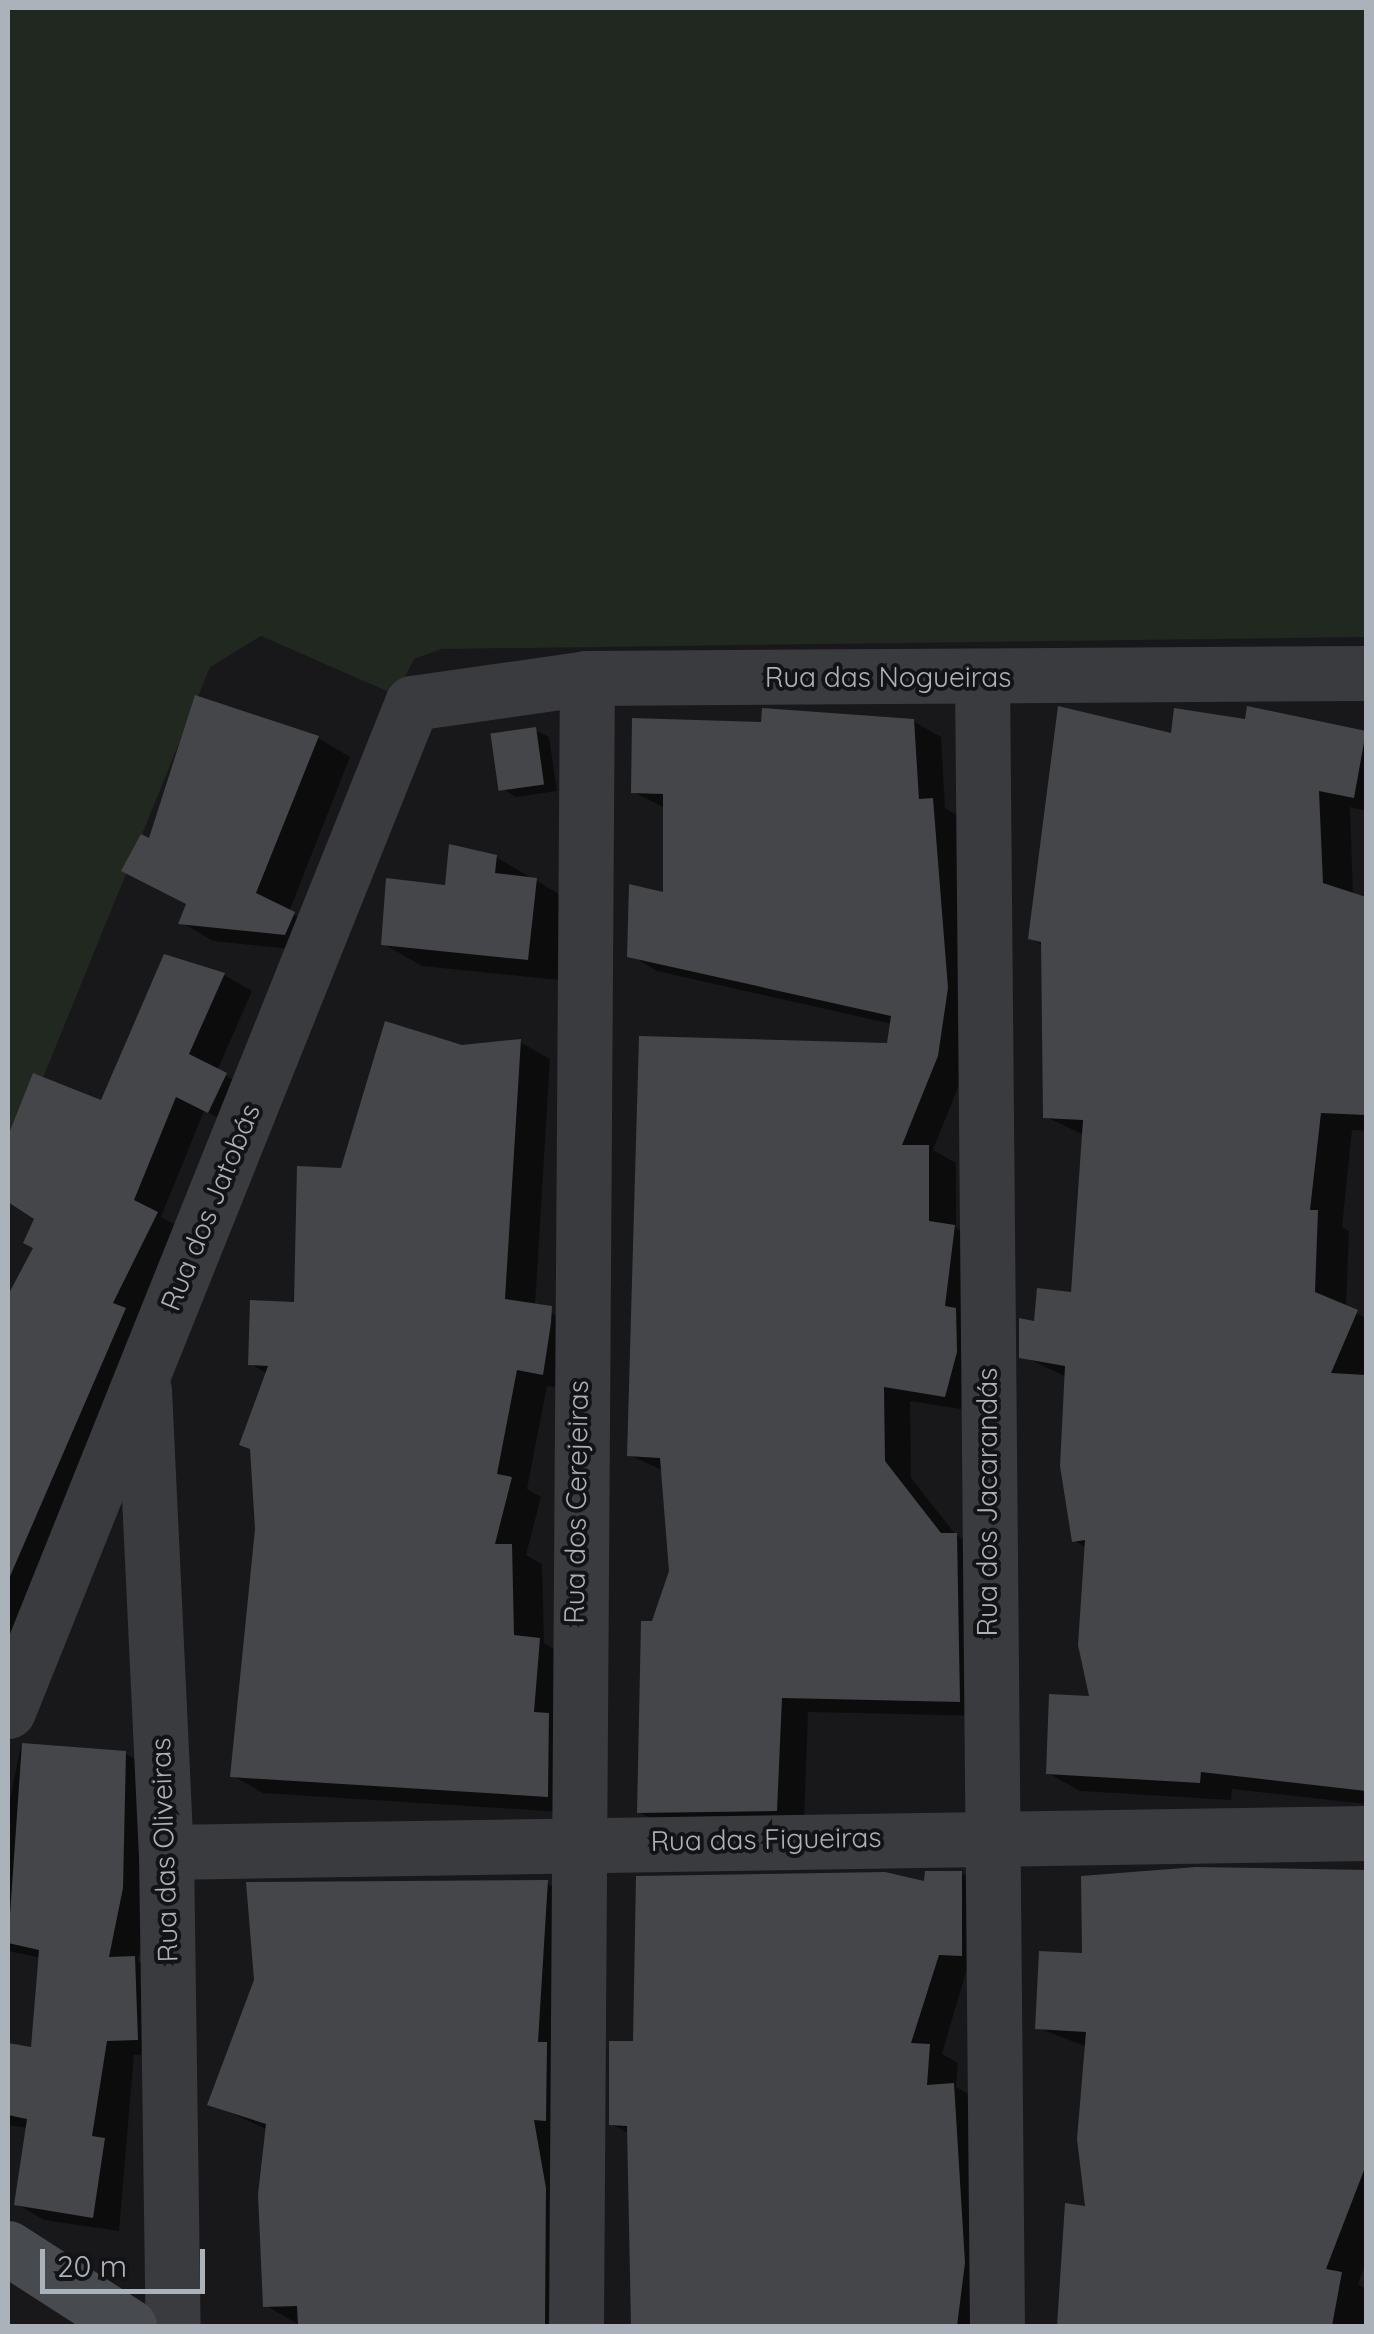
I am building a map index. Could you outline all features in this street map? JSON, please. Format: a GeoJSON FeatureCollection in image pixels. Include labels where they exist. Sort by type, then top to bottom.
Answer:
{"type":"FeatureCollection","features":[{"type":"Feature","properties":{"kind":"street","name":"Rua das Nogueiras"},"geometry":{"type":"LineString","coordinates":[[412,704],[586,678],[1366,673]]}},
{"type":"Feature","properties":{"kind":"street","name":"Rua dos Jacarandás"},"geometry":{"type":"LineString","coordinates":[[982,676],[988,1833],[998,2326]]}},
{"type":"Feature","properties":{"kind":"street","name":"Rua dos Cerejeiras"},"geometry":{"type":"LineString","coordinates":[[576,2326],[572,1844],[586,678]]}},
{"type":"Feature","properties":{"kind":"street","name":"Rua dos Jatobás"},"geometry":{"type":"LineString","coordinates":[[8,1711],[412,704]]}},
{"type":"Feature","properties":{"kind":"street","name":"Rua das Oliveiras"},"geometry":{"type":"LineString","coordinates":[[143,1374],[166,1852],[172,2326]]}},
{"type":"Feature","properties":{"kind":"street","name":"Rua das Figueiras"},"geometry":{"type":"LineString","coordinates":[[166,1852],[988,1833],[1366,1833]]}},
{"type":"Feature","properties":{"kind":"street"},"geometry":{"type":"LineString","coordinates":[[8,2248],[129,2326]]}},
{"type":"Feature","properties":{"kind":"shaded area"},"geometry":{"type":"Polygon","coordinates":[[[8,8],[1366,8],[1366,637],[441,649],[414,659],[396,695],[261,636],[210,667],[8,1164],[8,8]]]}},
{"type":"Feature","properties":{"kind":"building"},"geometry":{"type":"Polygon","coordinates":[[[195,695],[319,736],[256,893],[295,912],[285,935],[178,924],[186,904],[121,871],[141,834],[149,838],[195,695]]]}},
{"type":"Feature","properties":{"kind":"building"},"geometry":{"type":"Polygon","coordinates":[[[1058,706],[1171,733],[1174,708],[1245,719],[1247,706],[1366,731],[1354,798],[1319,791],[1323,883],[1366,897],[1366,1115],[1321,1113],[1310,1210],[1318,1210],[1315,1292],[1358,1310],[1331,1373],[1366,1375],[1366,1791],[1201,1772],[1200,1783],[1046,1774],[1049,1694],[1089,1696],[1078,1645],[1085,1540],[1072,1542],[1060,1466],[1065,1366],[1019,1358],[1019,1318],[1034,1321],[1037,1288],[1071,1292],[1083,1120],[1043,1118],[1041,942],[1028,939],[1058,706]]]}},
{"type":"Feature","properties":{"kind":"building"},"geometry":{"type":"Polygon","coordinates":[[[762,708],[914,719],[919,799],[933,798],[948,988],[938,1056],[902,1145],[929,1145],[929,1221],[955,1225],[945,1306],[956,1308],[957,1352],[945,1397],[884,1387],[885,1461],[941,1533],[957,1533],[960,1702],[782,1698],[777,1811],[637,1813],[641,1621],[652,1621],[669,1571],[660,1458],[627,1456],[639,1036],[887,1043],[891,1016],[627,957],[629,884],[663,892],[663,794],[631,793],[632,718],[761,722],[762,708]]]}},
{"type":"Feature","properties":{"kind":"building"},"geometry":{"type":"Polygon","coordinates":[[[536,727],[544,784],[499,791],[490,733],[536,727]]]}},
{"type":"Feature","properties":{"kind":"building"},"geometry":{"type":"Polygon","coordinates":[[[449,844],[497,855],[495,873],[537,878],[528,960],[381,945],[386,878],[445,885],[449,844]]]}},
{"type":"Feature","properties":{"kind":"building"},"geometry":{"type":"Polygon","coordinates":[[[164,954],[225,973],[189,1054],[227,1073],[208,1113],[176,1097],[134,1200],[158,1212],[113,1303],[126,1308],[8,1581],[8,1295],[33,1248],[23,1243],[34,1219],[8,1202],[8,1136],[33,1073],[101,1100],[164,954]]]}},
{"type":"Feature","properties":{"kind":"building"},"geometry":{"type":"Polygon","coordinates":[[[385,1021],[462,1045],[521,1039],[505,1299],[552,1306],[543,1375],[517,1370],[497,1474],[512,1477],[495,1544],[512,1544],[514,1635],[540,1638],[534,1712],[549,1713],[548,1797],[230,1777],[255,1529],[250,1449],[239,1445],[268,1366],[248,1365],[250,1300],[294,1302],[297,1166],[341,1168],[385,1021]]]}},
{"type":"Feature","properties":{"kind":"building"},"geometry":{"type":"Polygon","coordinates":[[[22,1743],[126,1751],[123,1888],[109,1957],[135,1956],[138,2040],[107,2041],[92,2136],[105,2138],[93,2218],[14,2205],[27,2119],[8,2115],[8,2043],[31,2047],[39,1950],[8,1943],[22,1743]]]}},
{"type":"Feature","properties":{"kind":"building"},"geometry":{"type":"Polygon","coordinates":[[[1196,1867],[1366,1870],[1366,2165],[1326,2269],[1342,2272],[1332,2326],[1057,2326],[1065,2203],[1085,2206],[1077,2139],[1086,2032],[1035,2029],[1039,1951],[1082,1953],[1081,1876],[1196,1867]]]}},
{"type":"Feature","properties":{"kind":"building"},"geometry":{"type":"Polygon","coordinates":[[[925,1871],[962,1871],[962,1956],[939,1955],[911,2043],[930,2044],[927,2085],[954,2083],[965,2263],[957,2326],[631,2326],[627,2126],[609,2125],[609,2041],[633,2041],[636,1876],[885,1872],[924,1881],[925,1871]]]}},
{"type":"Feature","properties":{"kind":"building"},"geometry":{"type":"Polygon","coordinates":[[[548,1880],[538,2042],[547,2042],[546,2121],[534,2120],[546,2188],[545,2326],[298,2326],[297,2306],[263,2307],[258,2194],[266,2124],[207,2105],[254,1980],[246,1882],[548,1880]]]}}]}
